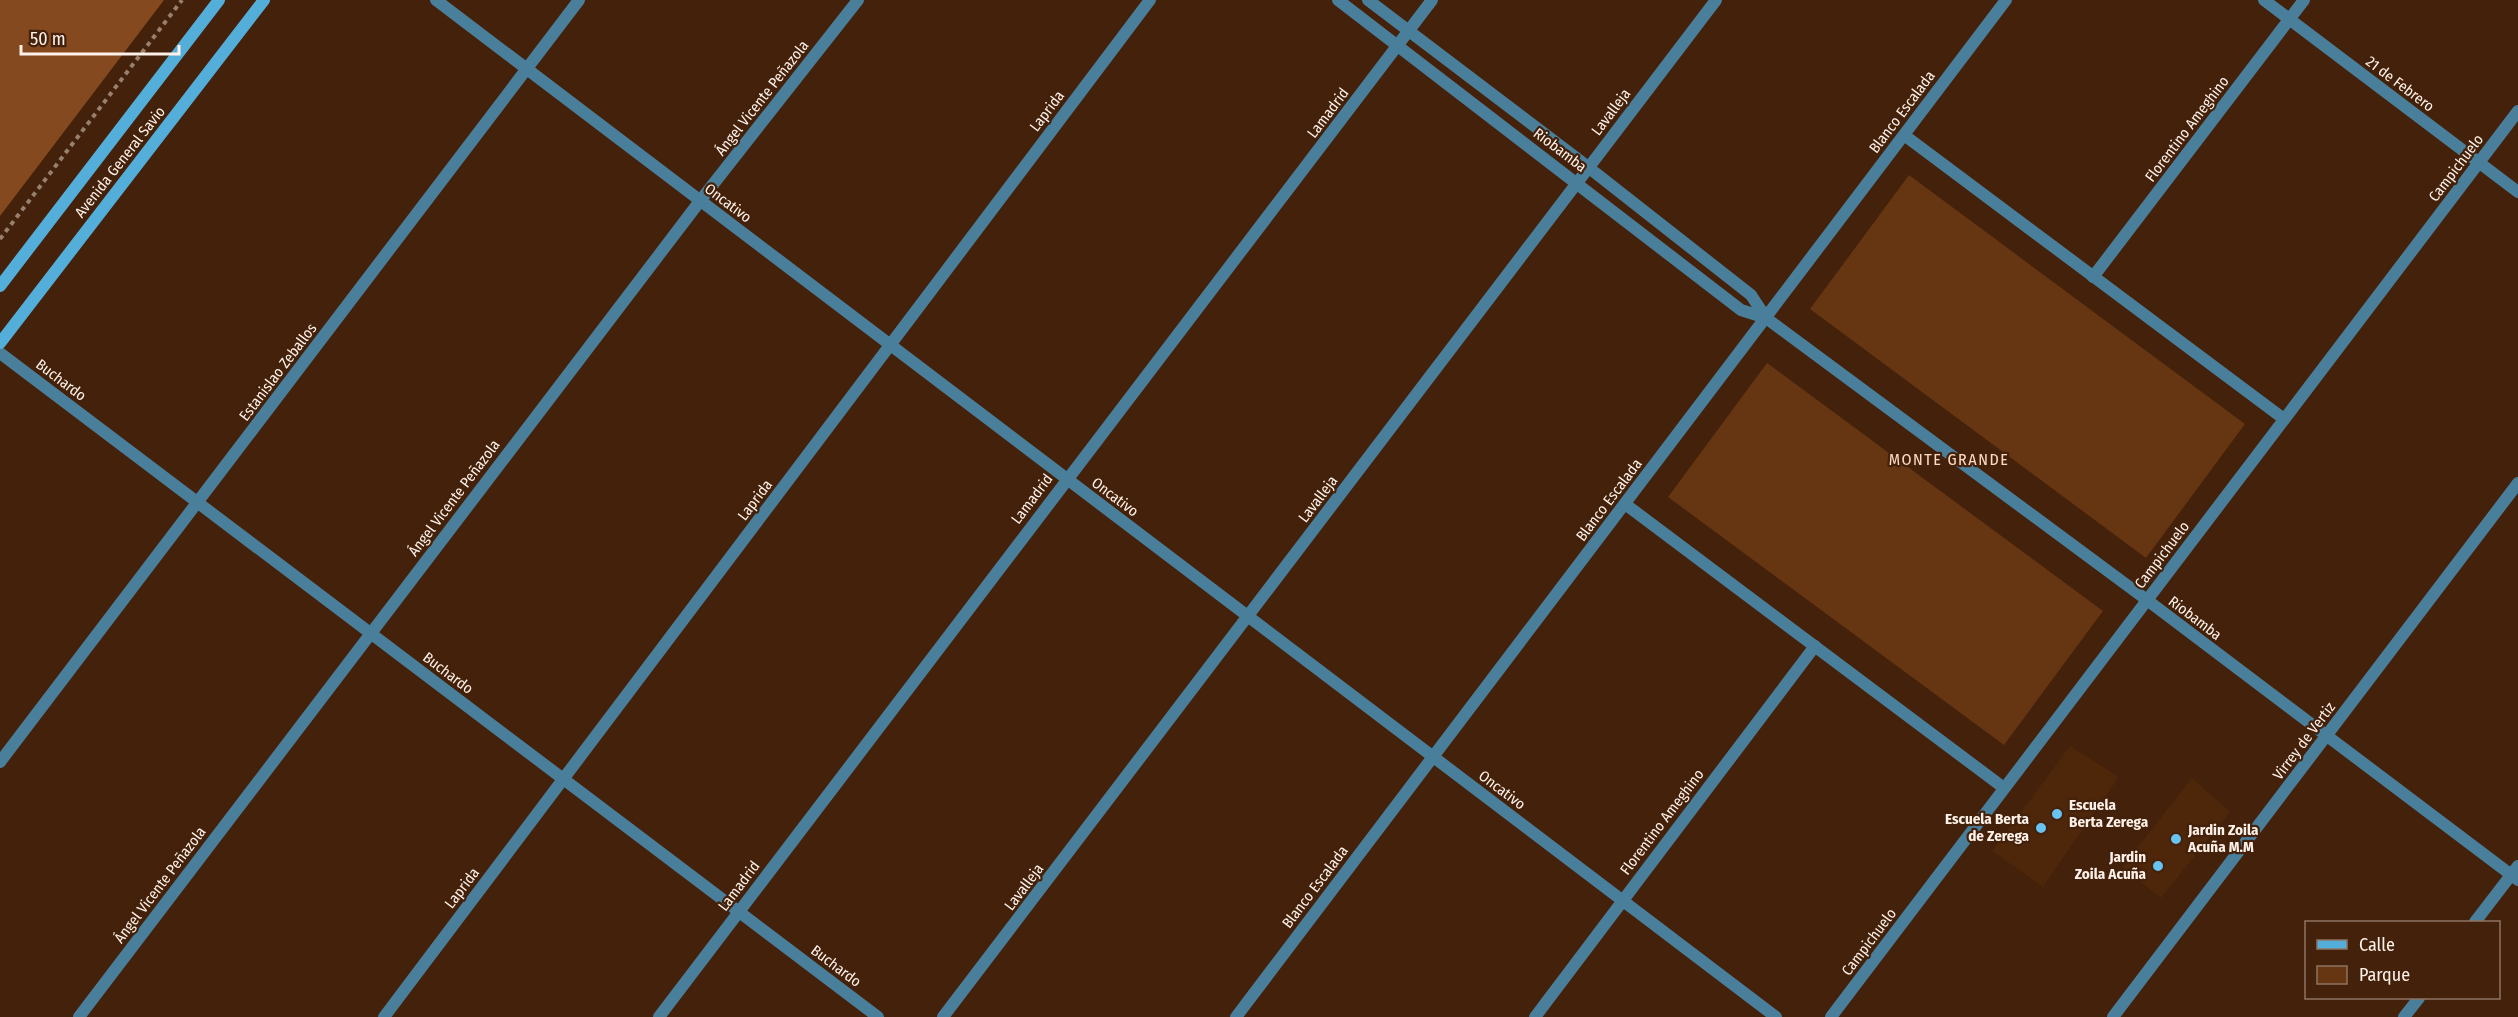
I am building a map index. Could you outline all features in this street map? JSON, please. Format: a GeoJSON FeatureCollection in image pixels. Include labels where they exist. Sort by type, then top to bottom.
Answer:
{"type":"FeatureCollection","features":[{"type":"Feature","properties":{"kind":"main road","name":"Avenida General Savio"},"geometry":{"type":"LineString","coordinates":[[0,286],[219,0]]}},
{"type":"Feature","properties":{"kind":"main road","name":"Avenida General Savio"},"geometry":{"type":"LineString","coordinates":[[0,342],[264,0]]}},
{"type":"Feature","properties":{"kind":"street","name":"Oncativo"},"geometry":{"type":"LineString","coordinates":[[436,0],[1776,1017]]}},
{"type":"Feature","properties":{"kind":"street","name":"Estanislao Zeballos"},"geometry":{"type":"LineString","coordinates":[[0,762],[579,0]]}},
{"type":"Feature","properties":{"kind":"street","name":"Ángel Vicente Peñazola"},"geometry":{"type":"LineString","coordinates":[[79,1017],[700,201],[858,0]]}},
{"type":"Feature","properties":{"kind":"street","name":"Laprida"},"geometry":{"type":"LineString","coordinates":[[384,1017],[1150,0]]}},
{"type":"Feature","properties":{"kind":"street","name":"Riobamba"},"geometry":{"type":"LineString","coordinates":[[1338,0],[1741,310],[1766,318],[2516,874]]}},
{"type":"Feature","properties":{"kind":"street","name":"Riobamba"},"geometry":{"type":"LineString","coordinates":[[1368,0],[1752,295],[1766,318]]}},
{"type":"Feature","properties":{"kind":"street","name":"Lamadrid"},"geometry":{"type":"LineString","coordinates":[[659,1017],[1432,0]]}},
{"type":"Feature","properties":{"kind":"street","name":"Lavalleja"},"geometry":{"type":"LineString","coordinates":[[943,1017],[1716,0]]}},
{"type":"Feature","properties":{"kind":"street","name":"Blanco Escalada"},"geometry":{"type":"LineString","coordinates":[[1236,1017],[2006,0]]}},
{"type":"Feature","properties":{"kind":"street","name":"21 de Febrero"},"geometry":{"type":"LineString","coordinates":[[2264,0],[2518,192]]}},
{"type":"Feature","properties":{"kind":"street","name":"Florentino Ameghino"},"geometry":{"type":"LineString","coordinates":[[2093,277],[2304,0]]}},
{"type":"Feature","properties":{"kind":"street","name":"Campichuelo"},"geometry":{"type":"LineString","coordinates":[[1831,1017],[2518,111]]}},
{"type":"Feature","properties":{"kind":"street"},"geometry":{"type":"LineString","coordinates":[[1904,135],[2284,419]]}},
{"type":"Feature","properties":{"kind":"street","name":"Buchardo"},"geometry":{"type":"LineString","coordinates":[[0,353],[878,1017]]}},
{"type":"Feature","properties":{"kind":"street","name":"Virrey de Vertiz"},"geometry":{"type":"LineString","coordinates":[[2113,1017],[2518,483]]}},
{"type":"Feature","properties":{"kind":"street"},"geometry":{"type":"LineString","coordinates":[[1625,504],[2004,788]]}},
{"type":"Feature","properties":{"kind":"street","name":"Florentino Ameghino"},"geometry":{"type":"LineString","coordinates":[[1535,1017],[1815,646]]}},
{"type":"Feature","properties":{"kind":"street"},"geometry":{"type":"LineString","coordinates":[[2476,921],[2516,874]]}},
{"type":"Feature","properties":{"kind":"street"},"geometry":{"type":"LineString","coordinates":[[2404,1017],[2418,999]]}},
{"type":"Feature","properties":{"kind":"path"},"geometry":{"type":"LineString","coordinates":[[0,239],[182,0]]}},
{"type":"Feature","properties":{"kind":"shaded area"},"geometry":{"type":"Polygon","coordinates":[[[0,0],[164,0],[0,216],[0,0]]]}},
{"type":"Feature","properties":{"kind":"shaded area","name":"Escuela Berta Zerega"},"geometry":{"type":"Polygon","coordinates":[[[2070,746],[2119,777],[2043,887],[1992,851],[2070,746]]]}},
{"type":"Feature","properties":{"kind":"shaded area","name":"Jardin Zoila Acuña M.M"},"geometry":{"type":"Polygon","coordinates":[[[2192,778],[2230,812],[2161,898],[2122,867],[2192,778]]]}},
{"type":"Feature","properties":{"kind":"green space"},"geometry":{"type":"Polygon","coordinates":[[[1909,175],[2245,424],[2146,558],[1810,309],[1909,175]]]}},
{"type":"Feature","properties":{"kind":"green space"},"geometry":{"type":"Polygon","coordinates":[[[1767,363],[2103,611],[2004,745],[1668,497],[1767,363]]]}},
{"type":"Feature","properties":{"kind":"place","name":"Escuela Berta Zerega"},"geometry":{"type":"Point","coordinates":[2057,814]}},
{"type":"Feature","properties":{"kind":"place","name":"Escuela Berta de Zerega"},"geometry":{"type":"Point","coordinates":[2041,828]}},
{"type":"Feature","properties":{"kind":"place","name":"Jardin Zoila Acuña M.M"},"geometry":{"type":"Point","coordinates":[2176,839]}},
{"type":"Feature","properties":{"kind":"place","name":"Jardin Zoila Acuña"},"geometry":{"type":"Point","coordinates":[2158,866]}},
{"type":"Feature","properties":{"kind":"district","name":"MONTE GRANDE"},"geometry":{"type":"Point","coordinates":[1949,459]}}]}
